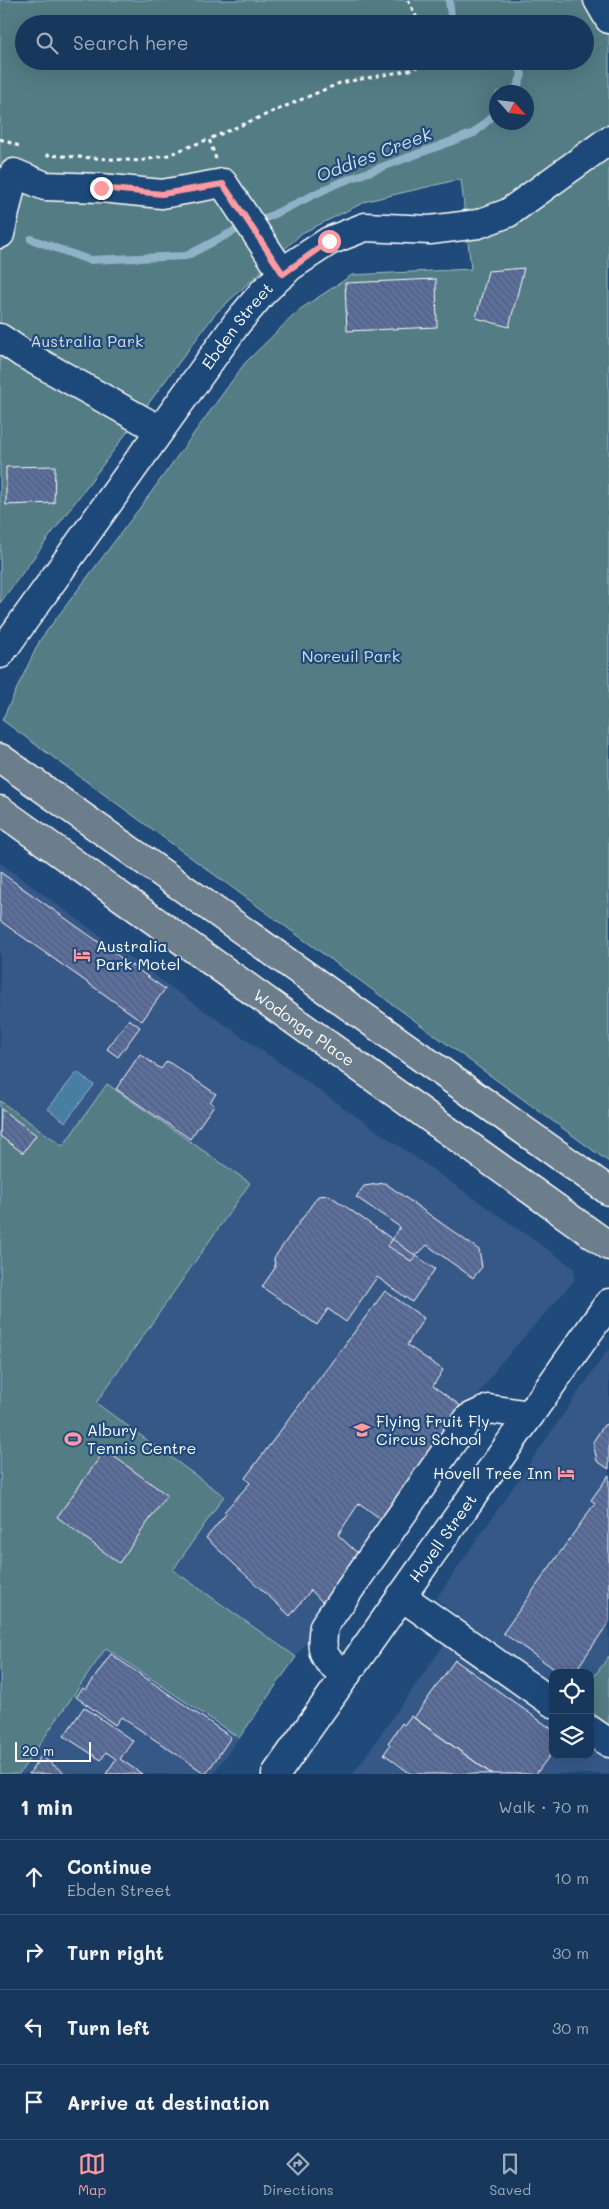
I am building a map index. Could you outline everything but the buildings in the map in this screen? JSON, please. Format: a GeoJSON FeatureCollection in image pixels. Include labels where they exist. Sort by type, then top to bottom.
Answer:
{"type":"FeatureCollection","features":[{"type":"Feature","properties":{"kind":"main road"},"geometry":{"type":"LineString","coordinates":[[0,758],[609,1191]]}},
{"type":"Feature","properties":{"kind":"main road","name":"Wodonga Place"},"geometry":{"type":"LineString","coordinates":[[0,810],[609,1246]]}},
{"type":"Feature","properties":{"kind":"street"},"geometry":{"type":"LineString","coordinates":[[598,0],[609,19]]}},
{"type":"Feature","properties":{"kind":"street","name":"Ebden Street"},"geometry":{"type":"LineString","coordinates":[[0,654],[237,323],[263,292],[283,274],[329,241],[365,227],[430,230],[478,224],[508,213],[609,140]]}},
{"type":"Feature","properties":{"kind":"street"},"geometry":{"type":"LineString","coordinates":[[0,234],[14,173],[45,186],[101,188],[162,194],[223,184],[283,274]]}},
{"type":"Feature","properties":{"kind":"street"},"geometry":{"type":"LineString","coordinates":[[0,338],[22,353],[160,430]]}},
{"type":"Feature","properties":{"kind":"street","name":"Hovell Street"},"geometry":{"type":"LineString","coordinates":[[276,1774],[609,1302]]}},
{"type":"Feature","properties":{"kind":"street"},"geometry":{"type":"LineString","coordinates":[[346,1675],[330,1664],[322,1653],[324,1626],[452,1442],[473,1415],[489,1409],[530,1415]]}},
{"type":"Feature","properties":{"kind":"street"},"geometry":{"type":"LineString","coordinates":[[402,1596],[549,1700]]}},
{"type":"Feature","properties":{"kind":"street"},"geometry":{"type":"LineString","coordinates":[[594,1733],[609,1743]]}},
{"type":"Feature","properties":{"kind":"path"},"geometry":{"type":"LineString","coordinates":[[408,0],[416,15]]}},
{"type":"Feature","properties":{"kind":"path"},"geometry":{"type":"LineString","coordinates":[[41,154],[140,161],[168,154],[209,139],[340,83],[410,70]]}},
{"type":"Feature","properties":{"kind":"path"},"geometry":{"type":"LineString","coordinates":[[0,139],[25,148]]}},
{"type":"Feature","properties":{"kind":"path"},"geometry":{"type":"LineString","coordinates":[[209,139],[223,184]]}},
{"type":"Feature","properties":{"kind":"shaded area"},"geometry":{"type":"Polygon","coordinates":[[[0,863],[175,990],[574,1268],[574,1281],[499,1365],[296,1657],[173,1570],[224,1496],[96,1403],[250,1183],[63,1146],[0,1101],[0,863]]]}},
{"type":"Feature","properties":{"kind":"shaded area"},"geometry":{"type":"Polygon","coordinates":[[[77,1072],[94,1085],[65,1122],[48,1109],[77,1072]]]}},
{"type":"Feature","properties":{"kind":"shaded area"},"geometry":{"type":"Polygon","coordinates":[[[609,1348],[609,1656],[594,1677],[594,1669],[549,1669],[549,1759],[594,1759],[594,1715],[609,1726],[609,1774],[353,1774],[462,1619],[436,1599],[609,1348]]]}},
{"type":"Feature","properties":{"kind":"shaded area"},"geometry":{"type":"Polygon","coordinates":[[[106,1648],[239,1738],[213,1774],[19,1774],[106,1648]]]}},
{"type":"Feature","properties":{"kind":"green space","name":"Noreuil Park"},"geometry":{"type":"Polygon","coordinates":[[[0,0],[609,0],[609,1162],[2,720],[40,640],[142,505],[245,363],[299,310],[352,275],[471,269],[461,179],[367,201],[302,233],[215,314],[0,603],[0,0]]]}},
{"type":"Feature","properties":{"kind":"green space","name":"Albury Tennis Centre"},"geometry":{"type":"Polygon","coordinates":[[[107,1084],[250,1183],[96,1403],[224,1496],[173,1570],[296,1657],[239,1738],[106,1648],[19,1774],[0,1774],[0,1101],[63,1146],[107,1084]]]}},
{"type":"Feature","properties":{"kind":"green space"},"geometry":{"type":"Polygon","coordinates":[[[609,1656],[609,1725],[594,1714],[594,1677],[609,1656]]]}},
{"type":"Feature","properties":{"kind":"waterway","name":"Oddies Creek"},"geometry":{"type":"LineString","coordinates":[[449,0],[451,15]]}},
{"type":"Feature","properties":{"kind":"waterway","name":"Oddies Creek"},"geometry":{"type":"LineString","coordinates":[[518,85],[522,75],[520,70]]}},
{"type":"Feature","properties":{"kind":"waterway","name":"Oddies Creek"},"geometry":{"type":"LineString","coordinates":[[260,221],[336,184],[474,133],[489,119]]}},
{"type":"Feature","properties":{"kind":"waterway","name":"Oddies Creek"},"geometry":{"type":"LineString","coordinates":[[31,239],[89,260],[186,256],[238,229]]}},
{"type":"Feature","properties":{"kind":"place","name":"Australia Park Motel"},"geometry":{"type":"Point","coordinates":[82,955]}},
{"type":"Feature","properties":{"kind":"place","name":"Flying Fruit Fly Circus School"},"geometry":{"type":"Point","coordinates":[362,1430]}},
{"type":"Feature","properties":{"kind":"place","name":"Albury Tennis Centre"},"geometry":{"type":"Point","coordinates":[73,1439]}},
{"type":"Feature","properties":{"kind":"place","name":"Hovell Tree Inn"},"geometry":{"type":"Point","coordinates":[566,1473]}},
{"type":"Feature","properties":{"kind":"route"},"geometry":{"type":"LineString","coordinates":[[101,188],[162,194],[223,184],[283,274],[291,266],[329,241]]}},
{"type":"Feature","properties":{"kind":"park label","name":"Australia Park"},"geometry":{"type":"Point","coordinates":[87,341]}}]}
